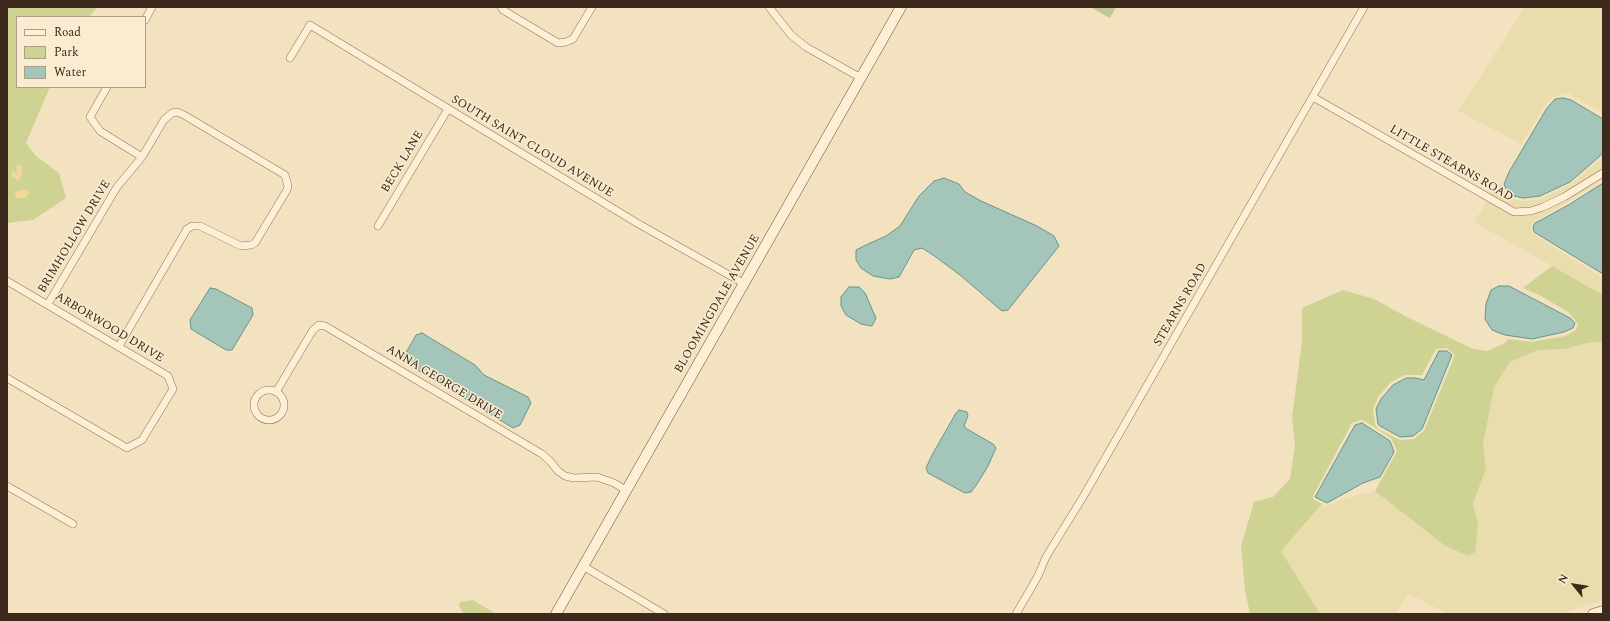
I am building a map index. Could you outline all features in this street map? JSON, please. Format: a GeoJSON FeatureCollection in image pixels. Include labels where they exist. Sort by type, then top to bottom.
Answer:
{"type":"FeatureCollection","features":[{"type":"Feature","properties":{"kind":"street"},"geometry":{"type":"LineString","coordinates":[[146,18],[152,7]]}},
{"type":"Feature","properties":{"kind":"street"},"geometry":{"type":"LineString","coordinates":[[501,7],[503,10],[558,42],[566,42],[573,39],[592,7]]}},
{"type":"Feature","properties":{"kind":"street"},"geometry":{"type":"LineString","coordinates":[[770,7],[791,35],[806,47],[861,78]]}},
{"type":"Feature","properties":{"kind":"street","name":"BLOOMINGDALE AVENUE"},"geometry":{"type":"LineString","coordinates":[[556,614],[745,284],[901,7]]}},
{"type":"Feature","properties":{"kind":"street","name":"STEARNS ROAD"},"geometry":{"type":"LineString","coordinates":[[1016,614],[1038,576],[1046,557],[1083,497],[1364,7]]}},
{"type":"Feature","properties":{"kind":"street","name":"SOUTH SAINT CLOUD AVENUE"},"geometry":{"type":"LineString","coordinates":[[290,58],[310,25],[632,220],[745,284]]}},
{"type":"Feature","properties":{"kind":"street"},"geometry":{"type":"LineString","coordinates":[[106,88],[90,117],[100,131],[142,157]]}},
{"type":"Feature","properties":{"kind":"street","name":"LITTLE STEARNS ROAD"},"geometry":{"type":"LineString","coordinates":[[1313,97],[1514,212],[1543,207],[1564,197],[1603,173]]}},
{"type":"Feature","properties":{"kind":"street","name":"BECK LANE"},"geometry":{"type":"LineString","coordinates":[[378,226],[448,109]]}},
{"type":"Feature","properties":{"kind":"street","name":"BRIMHOLLOW DRIVE"},"geometry":{"type":"LineString","coordinates":[[48,304],[117,187],[142,157],[164,120],[172,113],[178,112],[184,115],[281,171],[287,179],[287,190],[255,243],[241,246],[200,226],[192,226],[187,229],[119,346]]}},
{"type":"Feature","properties":{"kind":"street","name":"ARBORWOOD DRIVE"},"geometry":{"type":"LineString","coordinates":[[7,281],[168,376],[173,389],[142,440],[127,448],[7,378]]}},
{"type":"Feature","properties":{"kind":"street","name":"ANNA GEORGE DRIVE"},"geometry":{"type":"LineString","coordinates":[[276,392],[313,330],[319,325],[325,326],[542,454],[558,471],[565,476],[574,478],[597,477],[614,483],[626,490]]}},
{"type":"Feature","properties":{"kind":"street"},"geometry":{"type":"LineString","coordinates":[[266,390],[276,392],[284,401],[283,412],[274,419],[263,419],[255,411],[255,400],[259,394],[266,390]]}},
{"type":"Feature","properties":{"kind":"street"},"geometry":{"type":"LineString","coordinates":[[7,486],[73,524]]}},
{"type":"Feature","properties":{"kind":"street"},"geometry":{"type":"LineString","coordinates":[[583,566],[664,614]]}},
{"type":"Feature","properties":{"kind":"shaded area"},"geometry":{"type":"Polygon","coordinates":[[[1525,7],[1603,7],[1603,113],[1567,93],[1553,97],[1547,102],[1521,144],[1458,111],[1525,7]]]}},
{"type":"Feature","properties":{"kind":"shaded area"},"geometry":{"type":"Polygon","coordinates":[[[1603,158],[1603,168],[1597,173],[1562,194],[1541,204],[1515,209],[1490,195],[1498,183],[1502,186],[1505,193],[1513,199],[1523,201],[1541,199],[1572,184],[1603,158]]]}},
{"type":"Feature","properties":{"kind":"shaded area"},"geometry":{"type":"Polygon","coordinates":[[[1603,178],[1568,202],[1533,221],[1530,227],[1533,234],[1603,278],[1603,295],[1474,222],[1487,201],[1515,216],[1532,214],[1566,200],[1603,178]]]}},
{"type":"Feature","properties":{"kind":"shaded area"},"geometry":{"type":"Polygon","coordinates":[[[1603,342],[1603,600],[1560,614],[1448,614],[1409,594],[1395,614],[1320,614],[1281,551],[1321,505],[1328,506],[1340,500],[1375,491],[1444,545],[1478,524],[1473,503],[1486,469],[1483,444],[1492,389],[1510,362],[1538,350],[1565,349],[1588,343],[1603,342]]]}},
{"type":"Feature","properties":{"kind":"green space"},"geometry":{"type":"Polygon","coordinates":[[[7,7],[97,7],[90,16],[16,16],[16,88],[50,88],[26,143],[36,156],[59,173],[66,198],[33,220],[7,223],[7,7]]]}},
{"type":"Feature","properties":{"kind":"green space"},"geometry":{"type":"Polygon","coordinates":[[[1090,7],[1116,7],[1110,18],[1090,7]]]}},
{"type":"Feature","properties":{"kind":"green space"},"geometry":{"type":"Polygon","coordinates":[[[1552,266],[1603,295],[1603,342],[1588,343],[1565,349],[1538,350],[1510,362],[1494,387],[1483,444],[1486,469],[1473,503],[1478,524],[1475,552],[1468,556],[1444,545],[1375,491],[1397,451],[1391,438],[1363,420],[1360,420],[1352,423],[1313,496],[1313,499],[1322,504],[1281,551],[1320,614],[1250,614],[1245,590],[1241,546],[1254,502],[1273,497],[1290,479],[1295,446],[1292,417],[1302,342],[1302,308],[1343,290],[1374,299],[1473,349],[1487,351],[1505,343],[1508,339],[1532,342],[1565,336],[1576,330],[1578,324],[1568,312],[1539,295],[1523,288],[1552,266]],[[1447,348],[1436,349],[1422,375],[1405,375],[1391,382],[1378,397],[1373,409],[1375,424],[1378,429],[1400,440],[1414,439],[1424,431],[1455,355],[1447,348]]]}},
{"type":"Feature","properties":{"kind":"green space"},"geometry":{"type":"Polygon","coordinates":[[[473,600],[496,614],[464,614],[459,606],[460,602],[473,600]]]}},
{"type":"Feature","properties":{"kind":"sand"},"geometry":{"type":"Polygon","coordinates":[[[19,164],[22,166],[22,175],[18,180],[12,177],[11,174],[13,171],[17,175],[16,167],[19,164]]]}},
{"type":"Feature","properties":{"kind":"sand"},"geometry":{"type":"Polygon","coordinates":[[[24,189],[29,192],[26,198],[17,198],[14,195],[16,192],[24,189]]]}},
{"type":"Feature","properties":{"kind":"water"},"geometry":{"type":"Polygon","coordinates":[[[1563,98],[1571,100],[1603,119],[1603,152],[1570,182],[1540,196],[1523,198],[1514,196],[1507,191],[1504,184],[1509,172],[1547,108],[1555,99],[1563,98]]]}},
{"type":"Feature","properties":{"kind":"water"},"geometry":{"type":"Polygon","coordinates":[[[944,178],[959,184],[965,192],[981,201],[1037,226],[1054,236],[1059,246],[1008,310],[1002,311],[960,275],[922,248],[914,250],[899,277],[890,279],[873,276],[861,268],[856,260],[856,250],[886,236],[900,226],[919,196],[934,181],[944,178]]]}},
{"type":"Feature","properties":{"kind":"water"},"geometry":{"type":"Polygon","coordinates":[[[1603,183],[1603,274],[1534,232],[1533,227],[1535,223],[1570,204],[1603,183]]]}},
{"type":"Feature","properties":{"kind":"water"},"geometry":{"type":"Polygon","coordinates":[[[1499,286],[1509,286],[1570,318],[1575,323],[1573,328],[1564,332],[1532,339],[1505,335],[1492,330],[1485,319],[1486,304],[1491,290],[1499,286]]]}},
{"type":"Feature","properties":{"kind":"water"},"geometry":{"type":"Polygon","coordinates":[[[849,287],[859,287],[865,293],[876,318],[872,326],[861,324],[846,315],[841,306],[841,297],[849,287]]]}},
{"type":"Feature","properties":{"kind":"water"},"geometry":{"type":"Polygon","coordinates":[[[210,288],[216,289],[252,308],[253,315],[232,350],[226,350],[191,329],[190,320],[210,288]]]}},
{"type":"Feature","properties":{"kind":"water"},"geometry":{"type":"Polygon","coordinates":[[[422,333],[475,365],[484,375],[528,397],[531,403],[520,425],[513,428],[406,363],[404,356],[416,335],[422,333]]]}},
{"type":"Feature","properties":{"kind":"water"},"geometry":{"type":"Polygon","coordinates":[[[1439,351],[1447,351],[1452,355],[1422,429],[1413,436],[1400,437],[1380,426],[1378,424],[1376,409],[1381,399],[1393,385],[1406,378],[1424,380],[1439,351]]]}},
{"type":"Feature","properties":{"kind":"water"},"geometry":{"type":"Polygon","coordinates":[[[959,410],[967,412],[968,416],[964,426],[993,444],[996,448],[988,466],[977,484],[971,492],[965,493],[928,473],[926,468],[932,455],[959,410]]]}},
{"type":"Feature","properties":{"kind":"water"},"geometry":{"type":"Polygon","coordinates":[[[1362,423],[1390,441],[1394,452],[1380,477],[1363,483],[1327,503],[1315,497],[1355,425],[1362,423]]]}}]}
